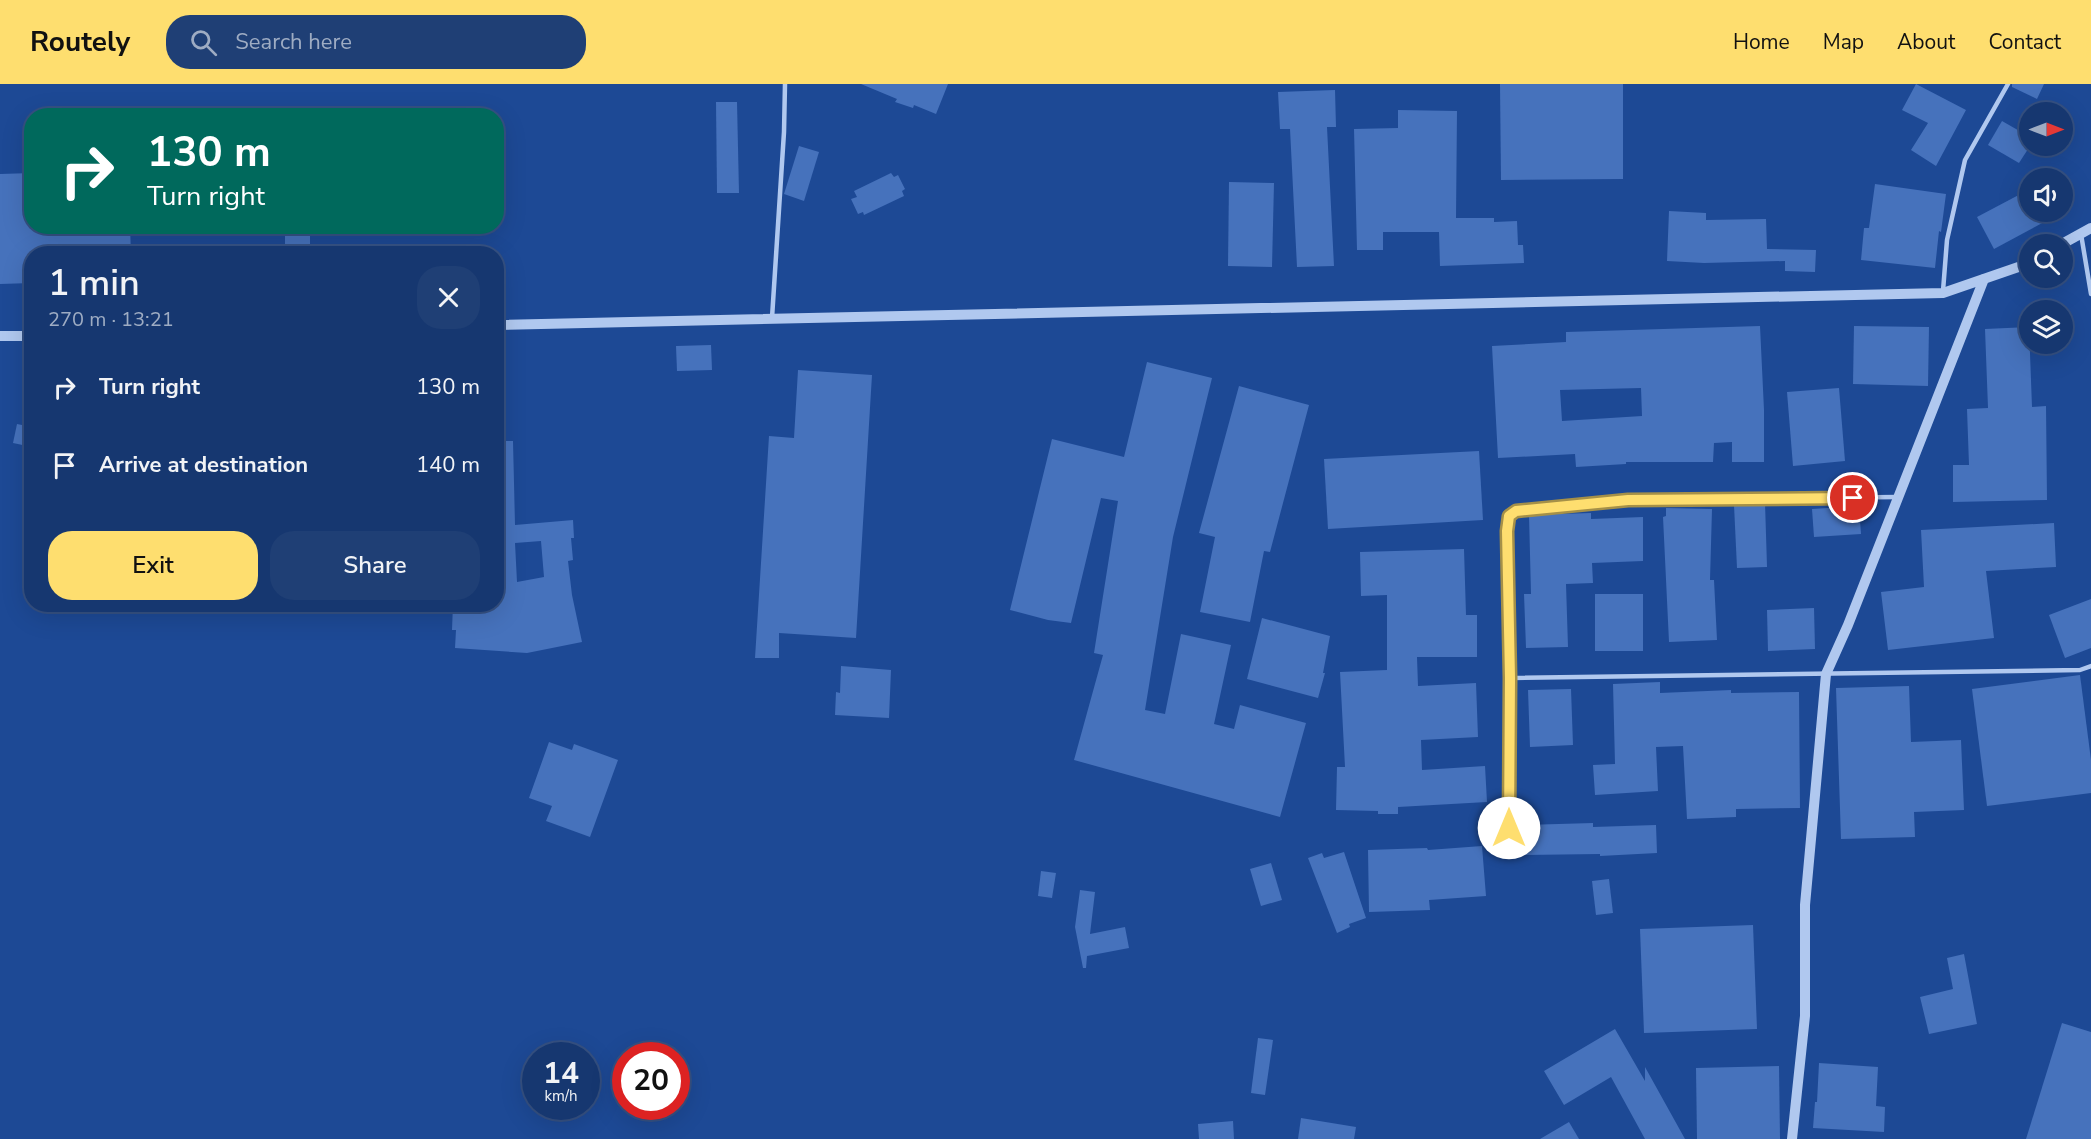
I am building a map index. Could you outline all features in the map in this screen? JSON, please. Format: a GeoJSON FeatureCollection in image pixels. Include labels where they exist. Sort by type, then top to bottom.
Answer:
{"type":"FeatureCollection","features":[{"type":"Feature","properties":{"kind":"street"},"geometry":{"type":"LineString","coordinates":[[504,325],[1943,293],[2019,267]]}},
{"type":"Feature","properties":{"kind":"street"},"geometry":{"type":"LineString","coordinates":[[1792,1139],[1805,1016],[1804,906],[1827,675],[1984,279]]}},
{"type":"Feature","properties":{"kind":"street"},"geometry":{"type":"LineString","coordinates":[[0,336],[24,336]]}},
{"type":"Feature","properties":{"kind":"lane"},"geometry":{"type":"LineString","coordinates":[[772,319],[785,84]]}},
{"type":"Feature","properties":{"kind":"lane"},"geometry":{"type":"LineString","coordinates":[[1943,293],[1947,240],[1965,160],[2008,84]]}},
{"type":"Feature","properties":{"kind":"lane"},"geometry":{"type":"LineString","coordinates":[[2086,231],[2091,294]]}},
{"type":"Feature","properties":{"kind":"lane"},"geometry":{"type":"LineString","coordinates":[[1509,828],[1510,678],[1507,531],[1509,516],[1516,511],[1628,500],[1898,497]]}},
{"type":"Feature","properties":{"kind":"lane"},"geometry":{"type":"LineString","coordinates":[[1510,678],[2080,670],[2091,666]]}},
{"type":"Feature","properties":{"kind":"building"},"geometry":{"type":"Polygon","coordinates":[[[861,84],[948,84],[936,114],[914,105],[913,108],[895,102],[897,99],[861,84]]]}},
{"type":"Feature","properties":{"kind":"building"},"geometry":{"type":"Polygon","coordinates":[[[1500,84],[1623,84],[1623,179],[1501,180],[1500,84]]]}},
{"type":"Feature","properties":{"kind":"building"},"geometry":{"type":"Polygon","coordinates":[[[1916,84],[1966,110],[1936,166],[1911,150],[1928,123],[1902,110],[1916,84]]]}},
{"type":"Feature","properties":{"kind":"building"},"geometry":{"type":"Polygon","coordinates":[[[2012,84],[2044,84],[2037,99],[2012,87],[2012,84]]]}},
{"type":"Feature","properties":{"kind":"building"},"geometry":{"type":"Polygon","coordinates":[[[1335,90],[1336,127],[1327,127],[1334,266],[1297,267],[1290,129],[1280,129],[1278,92],[1335,90]]]}},
{"type":"Feature","properties":{"kind":"building"},"geometry":{"type":"Polygon","coordinates":[[[716,102],[737,102],[739,193],[717,193],[716,102]]]}},
{"type":"Feature","properties":{"kind":"building"},"geometry":{"type":"Polygon","coordinates":[[[1398,110],[1457,111],[1456,218],[1494,218],[1494,222],[1517,221],[1518,245],[1523,245],[1524,263],[1440,266],[1439,232],[1383,232],[1383,250],[1357,250],[1354,129],[1398,128],[1398,110]]]}},
{"type":"Feature","properties":{"kind":"building"},"geometry":{"type":"Polygon","coordinates":[[[2002,121],[2019,131],[2019,156],[2024,156],[2019,163],[1988,145],[2002,121]]]}},
{"type":"Feature","properties":{"kind":"building"},"geometry":{"type":"Polygon","coordinates":[[[799,146],[819,152],[804,201],[784,194],[799,146]]]}},
{"type":"Feature","properties":{"kind":"building"},"geometry":{"type":"Polygon","coordinates":[[[24,173],[24,234],[130,234],[131,246],[24,246],[24,283],[0,284],[0,174],[24,173]]]}},
{"type":"Feature","properties":{"kind":"building"},"geometry":{"type":"Polygon","coordinates":[[[891,173],[894,177],[898,175],[905,189],[902,191],[904,196],[864,215],[863,212],[858,214],[851,199],[857,197],[854,191],[891,173]]]}},
{"type":"Feature","properties":{"kind":"building"},"geometry":{"type":"Polygon","coordinates":[[[1229,182],[1274,183],[1272,267],[1228,266],[1229,182]]]}},
{"type":"Feature","properties":{"kind":"building"},"geometry":{"type":"Polygon","coordinates":[[[1875,184],[1946,194],[1935,268],[1861,260],[1864,228],[1869,228],[1875,184]]]}},
{"type":"Feature","properties":{"kind":"building"},"geometry":{"type":"Polygon","coordinates":[[[2019,195],[2019,222],[2044,222],[1994,249],[1977,217],[2019,195]]]}},
{"type":"Feature","properties":{"kind":"building"},"geometry":{"type":"Polygon","coordinates":[[[1669,211],[1706,213],[1706,220],[1766,219],[1767,249],[1816,250],[1815,272],[1785,271],[1785,261],[1704,263],[1667,261],[1669,211]]]}},
{"type":"Feature","properties":{"kind":"building"},"geometry":{"type":"Polygon","coordinates":[[[285,234],[310,234],[310,246],[285,246],[285,234]]]}},
{"type":"Feature","properties":{"kind":"building"},"geometry":{"type":"Polygon","coordinates":[[[1760,326],[1764,462],[1732,462],[1732,442],[1714,443],[1713,462],[1626,462],[1626,464],[1576,467],[1575,454],[1498,458],[1492,346],[1566,342],[1566,332],[1760,326]],[[1641,388],[1560,390],[1562,421],[1642,416],[1641,388]]]}},
{"type":"Feature","properties":{"kind":"building"},"geometry":{"type":"Polygon","coordinates":[[[1854,326],[1929,327],[1928,386],[1853,384],[1854,326]]]}},
{"type":"Feature","properties":{"kind":"building"},"geometry":{"type":"Polygon","coordinates":[[[2019,327],[2019,354],[2030,354],[2032,407],[2046,406],[2047,500],[1953,502],[1953,465],[1969,465],[1967,409],[1988,408],[1985,329],[2019,327]]]}},
{"type":"Feature","properties":{"kind":"building"},"geometry":{"type":"Polygon","coordinates":[[[711,345],[712,370],[677,371],[676,346],[711,345]]]}},
{"type":"Feature","properties":{"kind":"building"},"geometry":{"type":"Polygon","coordinates":[[[1147,362],[1212,378],[1173,537],[1145,710],[1165,714],[1181,634],[1231,645],[1214,724],[1234,729],[1240,705],[1306,723],[1280,817],[1074,760],[1103,655],[1094,653],[1118,501],[1101,498],[1071,623],[1048,620],[1010,610],[1052,439],[1124,457],[1147,362]]]}},
{"type":"Feature","properties":{"kind":"building"},"geometry":{"type":"Polygon","coordinates":[[[798,370],[872,375],[856,638],[779,633],[779,658],[755,658],[769,436],[794,438],[798,370]]]}},
{"type":"Feature","properties":{"kind":"building"},"geometry":{"type":"Polygon","coordinates":[[[1239,386],[1309,405],[1270,552],[1264,551],[1250,622],[1200,612],[1215,537],[1199,533],[1239,386]]]}},
{"type":"Feature","properties":{"kind":"building"},"geometry":{"type":"Polygon","coordinates":[[[1839,388],[1845,461],[1793,466],[1787,392],[1839,388]]]}},
{"type":"Feature","properties":{"kind":"building"},"geometry":{"type":"Polygon","coordinates":[[[17,424],[24,425],[24,445],[13,443],[17,424]]]}},
{"type":"Feature","properties":{"kind":"building"},"geometry":{"type":"Polygon","coordinates":[[[504,441],[513,441],[515,525],[573,520],[574,538],[571,538],[573,560],[568,561],[572,595],[582,642],[527,653],[455,648],[456,630],[452,630],[453,612],[504,612],[504,441]],[[541,541],[515,543],[517,582],[544,577],[541,541]]]}},
{"type":"Feature","properties":{"kind":"building"},"geometry":{"type":"Polygon","coordinates":[[[1479,451],[1483,520],[1328,529],[1324,459],[1479,451]]]}},
{"type":"Feature","properties":{"kind":"building"},"geometry":{"type":"Polygon","coordinates":[[[1765,503],[1767,567],[1737,568],[1734,505],[1765,503]]]}},
{"type":"Feature","properties":{"kind":"building"},"geometry":{"type":"Polygon","coordinates":[[[1859,506],[1861,534],[1814,537],[1812,509],[1859,506]]]}},
{"type":"Feature","properties":{"kind":"building"},"geometry":{"type":"Polygon","coordinates":[[[1666,508],[1712,509],[1710,580],[1714,580],[1717,640],[1669,642],[1663,517],[1666,516],[1666,508]]]}},
{"type":"Feature","properties":{"kind":"building"},"geometry":{"type":"Polygon","coordinates":[[[1591,513],[1591,519],[1643,517],[1643,561],[1592,563],[1593,583],[1566,584],[1568,647],[1526,648],[1524,594],[1531,594],[1529,515],[1591,513]]]}},
{"type":"Feature","properties":{"kind":"building"},"geometry":{"type":"Polygon","coordinates":[[[2054,523],[2056,567],[1986,571],[1994,638],[1888,650],[1881,592],[1924,587],[1921,530],[2054,523]]]}},
{"type":"Feature","properties":{"kind":"building"},"geometry":{"type":"Polygon","coordinates":[[[1464,549],[1466,615],[1477,615],[1477,657],[1417,657],[1418,686],[1476,683],[1478,737],[1421,740],[1422,770],[1485,766],[1487,802],[1398,807],[1398,814],[1336,810],[1337,767],[1345,767],[1340,672],[1387,670],[1387,595],[1361,596],[1360,552],[1464,549]]]}},
{"type":"Feature","properties":{"kind":"building"},"geometry":{"type":"Polygon","coordinates":[[[1595,594],[1643,594],[1643,651],[1595,651],[1595,594]]]}},
{"type":"Feature","properties":{"kind":"building"},"geometry":{"type":"Polygon","coordinates":[[[2091,599],[2091,648],[2065,658],[2049,615],[2091,599]]]}},
{"type":"Feature","properties":{"kind":"building"},"geometry":{"type":"Polygon","coordinates":[[[1814,608],[1815,649],[1768,651],[1767,610],[1814,608]]]}},
{"type":"Feature","properties":{"kind":"building"},"geometry":{"type":"Polygon","coordinates":[[[1262,618],[1330,636],[1323,673],[1325,673],[1318,698],[1247,679],[1262,618]]]}},
{"type":"Feature","properties":{"kind":"building"},"geometry":{"type":"Polygon","coordinates":[[[841,666],[891,670],[889,718],[835,715],[836,692],[840,693],[841,666]]]}},
{"type":"Feature","properties":{"kind":"building"},"geometry":{"type":"Polygon","coordinates":[[[2080,675],[2091,760],[2091,793],[1987,806],[1972,689],[2080,675]]]}},
{"type":"Feature","properties":{"kind":"building"},"geometry":{"type":"Polygon","coordinates":[[[1660,682],[1660,693],[1731,690],[1731,693],[1799,692],[1800,808],[1736,809],[1736,817],[1687,819],[1683,746],[1656,747],[1658,791],[1595,795],[1593,765],[1615,764],[1613,684],[1660,682]]]}},
{"type":"Feature","properties":{"kind":"building"},"geometry":{"type":"Polygon","coordinates":[[[1909,686],[1911,742],[1961,740],[1964,810],[1914,812],[1915,837],[1841,839],[1836,688],[1909,686]]]}},
{"type":"Feature","properties":{"kind":"building"},"geometry":{"type":"Polygon","coordinates":[[[1571,689],[1573,745],[1530,747],[1528,690],[1571,689]]]}},
{"type":"Feature","properties":{"kind":"building"},"geometry":{"type":"Polygon","coordinates":[[[549,742],[572,750],[574,744],[618,760],[590,837],[546,821],[552,806],[529,798],[549,742]]]}},
{"type":"Feature","properties":{"kind":"building"},"geometry":{"type":"Polygon","coordinates":[[[1593,823],[1593,827],[1656,825],[1657,853],[1600,856],[1600,854],[1521,855],[1521,825],[1593,823]]]}},
{"type":"Feature","properties":{"kind":"building"},"geometry":{"type":"Polygon","coordinates":[[[1482,846],[1486,896],[1429,900],[1430,910],[1369,912],[1368,850],[1427,848],[1428,850],[1482,846]]]}},
{"type":"Feature","properties":{"kind":"building"},"geometry":{"type":"Polygon","coordinates":[[[1344,852],[1366,918],[1349,924],[1350,927],[1337,933],[1308,858],[1322,853],[1324,858],[1344,852]]]}},
{"type":"Feature","properties":{"kind":"building"},"geometry":{"type":"Polygon","coordinates":[[[1271,863],[1282,900],[1261,906],[1250,869],[1271,863]]]}},
{"type":"Feature","properties":{"kind":"building"},"geometry":{"type":"Polygon","coordinates":[[[1041,871],[1056,873],[1052,898],[1038,896],[1041,871]]]}},
{"type":"Feature","properties":{"kind":"building"},"geometry":{"type":"Polygon","coordinates":[[[1609,879],[1613,913],[1596,915],[1592,881],[1609,879]]]}},
{"type":"Feature","properties":{"kind":"building"},"geometry":{"type":"Polygon","coordinates":[[[1080,890],[1095,892],[1090,934],[1125,927],[1129,948],[1087,956],[1086,968],[1083,968],[1075,927],[1080,890]]]}},
{"type":"Feature","properties":{"kind":"building"},"geometry":{"type":"Polygon","coordinates":[[[1753,925],[1757,1029],[1644,1033],[1640,929],[1753,925]]]}},
{"type":"Feature","properties":{"kind":"building"},"geometry":{"type":"Polygon","coordinates":[[[1964,954],[1977,1024],[1929,1034],[1920,997],[1953,989],[1947,958],[1964,954]]]}},
{"type":"Feature","properties":{"kind":"building"},"geometry":{"type":"Polygon","coordinates":[[[2062,1023],[2091,1032],[2091,1139],[2026,1139],[2062,1023]]]}},
{"type":"Feature","properties":{"kind":"building"},"geometry":{"type":"Polygon","coordinates":[[[1615,1029],[1645,1081],[1645,1067],[1685,1139],[1645,1139],[1611,1077],[1564,1105],[1544,1071],[1615,1029]]]}},
{"type":"Feature","properties":{"kind":"building"},"geometry":{"type":"Polygon","coordinates":[[[1258,1038],[1273,1040],[1265,1095],[1251,1093],[1258,1038]]]}},
{"type":"Feature","properties":{"kind":"building"},"geometry":{"type":"Polygon","coordinates":[[[1819,1063],[1878,1067],[1876,1106],[1885,1107],[1884,1132],[1813,1128],[1819,1063]]]}},
{"type":"Feature","properties":{"kind":"building"},"geometry":{"type":"Polygon","coordinates":[[[1779,1066],[1780,1139],[1697,1139],[1696,1068],[1779,1066]]]}},
{"type":"Feature","properties":{"kind":"building"},"geometry":{"type":"Polygon","coordinates":[[[1301,1118],[1356,1127],[1354,1139],[1298,1139],[1301,1118]]]}},
{"type":"Feature","properties":{"kind":"building"},"geometry":{"type":"Polygon","coordinates":[[[1233,1121],[1234,1139],[1199,1139],[1198,1124],[1233,1121]]]}},
{"type":"Feature","properties":{"kind":"building"},"geometry":{"type":"Polygon","coordinates":[[[1569,1122],[1579,1139],[1540,1139],[1569,1122]]]}},
{"type":"Feature","properties":{"kind":"route"},"geometry":{"type":"LineString","coordinates":[[1509,828],[1510,678],[1507,531],[1509,516],[1516,511],[1628,500],[1853,498]]}}]}
